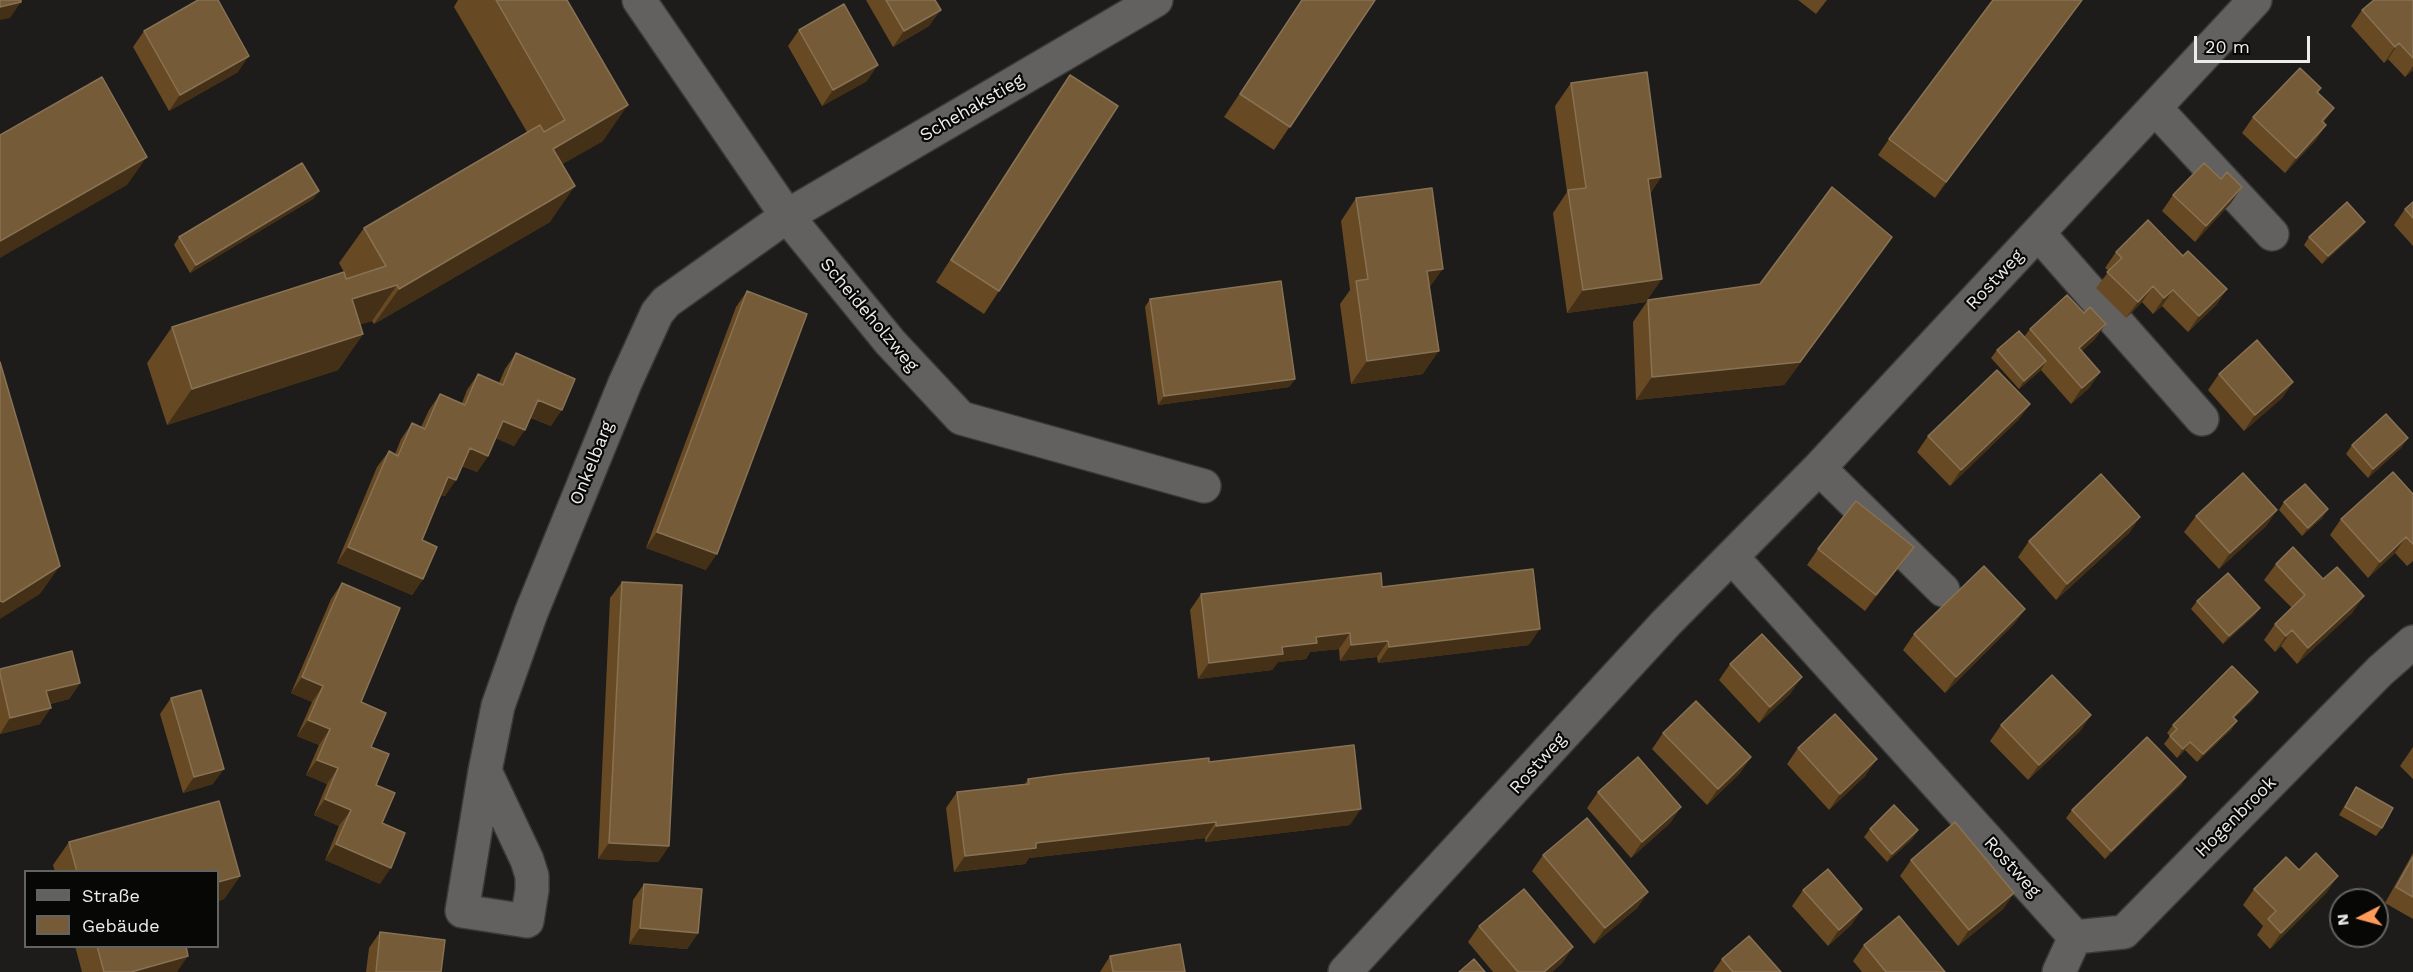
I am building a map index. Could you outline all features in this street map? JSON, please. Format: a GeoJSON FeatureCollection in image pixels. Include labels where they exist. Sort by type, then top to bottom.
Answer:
{"type":"FeatureCollection","features":[{"type":"Feature","properties":{"kind":"street","name":"Scheideholzweg"},"geometry":{"type":"LineString","coordinates":[[639,0],[787,216],[890,342],[961,418],[1204,486]]}},
{"type":"Feature","properties":{"kind":"street","name":"Schehakstieg"},"geometry":{"type":"LineString","coordinates":[[787,216],[1156,0]]}},
{"type":"Feature","properties":{"kind":"street","name":"Rostweg"},"geometry":{"type":"LineString","coordinates":[[1345,972],[1667,622],[1819,468],[2255,0]]}},
{"type":"Feature","properties":{"kind":"street"},"geometry":{"type":"LineString","coordinates":[[2155,108],[2271,234]]}},
{"type":"Feature","properties":{"kind":"street","name":"Onkelbarg"},"geometry":{"type":"LineString","coordinates":[[485,771],[498,706],[509,668],[657,313],[675,293],[787,216]]}},
{"type":"Feature","properties":{"kind":"street"},"geometry":{"type":"LineString","coordinates":[[2038,233],[2202,419]]}},
{"type":"Feature","properties":{"kind":"street"},"geometry":{"type":"LineString","coordinates":[[1819,468],[1943,590]]}},
{"type":"Feature","properties":{"kind":"street","name":"Rostweg"},"geometry":{"type":"LineString","coordinates":[[1732,557],[2075,937]]}},
{"type":"Feature","properties":{"kind":"street","name":"Hogenbrook"},"geometry":{"type":"LineString","coordinates":[[2075,937],[2124,932],[2380,671],[2413,642]]}},
{"type":"Feature","properties":{"kind":"street"},"geometry":{"type":"LineString","coordinates":[[2059,972],[2075,937]]}},
{"type":"Feature","properties":{"kind":"building"},"geometry":{"type":"Polygon","coordinates":[[[0,0],[21,0],[21,2],[0,7],[0,0]]]}},
{"type":"Feature","properties":{"kind":"building"},"geometry":{"type":"Polygon","coordinates":[[[198,0],[218,0],[249,56],[180,95],[144,31],[198,0]]]}},
{"type":"Feature","properties":{"kind":"building"},"geometry":{"type":"Polygon","coordinates":[[[496,0],[567,0],[628,105],[553,149],[575,186],[399,289],[397,285],[352,299],[363,334],[192,389],[172,327],[344,272],[346,279],[386,266],[364,228],[540,125],[544,132],[565,120],[496,0]]]}},
{"type":"Feature","properties":{"kind":"building"},"geometry":{"type":"Polygon","coordinates":[[[886,0],[935,0],[941,10],[904,31],[886,0]]]}},
{"type":"Feature","properties":{"kind":"building"},"geometry":{"type":"Polygon","coordinates":[[[1302,0],[1375,0],[1290,127],[1240,94],[1302,0]]]}},
{"type":"Feature","properties":{"kind":"building"},"geometry":{"type":"Polygon","coordinates":[[[1993,0],[2082,0],[1946,182],[1889,139],[1993,0]]]}},
{"type":"Feature","properties":{"kind":"building"},"geometry":{"type":"Polygon","coordinates":[[[2374,0],[2413,0],[2413,58],[2399,43],[2395,47],[2362,10],[2374,0]]]}},
{"type":"Feature","properties":{"kind":"building"},"geometry":{"type":"Polygon","coordinates":[[[844,4],[878,65],[833,90],[799,30],[844,4]]]}},
{"type":"Feature","properties":{"kind":"building"},"geometry":{"type":"Polygon","coordinates":[[[2300,68],[2321,88],[2317,92],[2334,108],[2322,121],[2326,125],[2296,158],[2253,117],[2300,68]]]}},
{"type":"Feature","properties":{"kind":"building"},"geometry":{"type":"Polygon","coordinates":[[[1647,72],[1661,177],[1648,179],[1662,279],[1583,290],[1568,190],[1586,188],[1571,83],[1647,72]]]}},
{"type":"Feature","properties":{"kind":"building"},"geometry":{"type":"Polygon","coordinates":[[[1070,75],[1118,106],[999,291],[951,260],[1070,75]]]}},
{"type":"Feature","properties":{"kind":"building"},"geometry":{"type":"Polygon","coordinates":[[[102,77],[147,157],[0,241],[0,135],[102,77]]]}},
{"type":"Feature","properties":{"kind":"building"},"geometry":{"type":"Polygon","coordinates":[[[302,163],[319,191],[196,265],[179,237],[302,163]]]}},
{"type":"Feature","properties":{"kind":"building"},"geometry":{"type":"Polygon","coordinates":[[[2204,163],[2221,179],[2227,172],[2242,187],[2206,226],[2173,195],[2204,163]]]}},
{"type":"Feature","properties":{"kind":"building"},"geometry":{"type":"Polygon","coordinates":[[[1832,187],[1892,237],[1800,362],[1652,377],[1648,300],[1760,284],[1832,187]]]}},
{"type":"Feature","properties":{"kind":"building"},"geometry":{"type":"Polygon","coordinates":[[[1432,188],[1443,269],[1427,271],[1439,351],[1367,361],[1356,281],[1368,279],[1356,198],[1432,188]]]}},
{"type":"Feature","properties":{"kind":"building"},"geometry":{"type":"Polygon","coordinates":[[[2347,202],[2365,222],[2328,256],[2309,237],[2347,202]]]}},
{"type":"Feature","properties":{"kind":"building"},"geometry":{"type":"Polygon","coordinates":[[[2413,202],[2413,218],[2405,209],[2413,202]]]}},
{"type":"Feature","properties":{"kind":"building"},"geometry":{"type":"Polygon","coordinates":[[[2148,220],[2183,256],[2188,251],[2227,289],[2199,316],[2173,290],[2164,298],[2153,286],[2138,302],[2107,272],[2122,258],[2116,252],[2148,220]]]}},
{"type":"Feature","properties":{"kind":"building"},"geometry":{"type":"Polygon","coordinates":[[[1281,281],[1295,379],[1164,396],[1150,299],[1281,281]]]}},
{"type":"Feature","properties":{"kind":"building"},"geometry":{"type":"Polygon","coordinates":[[[747,291],[807,314],[717,554],[657,532],[747,291]]]}},
{"type":"Feature","properties":{"kind":"building"},"geometry":{"type":"Polygon","coordinates":[[[2067,295],[2084,313],[2090,307],[2106,324],[2079,348],[2100,372],[2082,388],[2030,329],[2067,295]]]}},
{"type":"Feature","properties":{"kind":"building"},"geometry":{"type":"Polygon","coordinates":[[[2019,331],[2046,361],[2024,381],[1997,350],[2019,331]]]}},
{"type":"Feature","properties":{"kind":"building"},"geometry":{"type":"Polygon","coordinates":[[[2257,340],[2293,382],[2255,415],[2219,374],[2257,340]]]}},
{"type":"Feature","properties":{"kind":"building"},"geometry":{"type":"Polygon","coordinates":[[[516,353],[575,379],[562,410],[538,400],[525,430],[503,421],[488,456],[470,448],[456,480],[448,477],[422,540],[437,547],[423,579],[348,547],[389,451],[398,456],[412,423],[425,429],[440,394],[465,405],[478,374],[503,385],[516,353]]]}},
{"type":"Feature","properties":{"kind":"building"},"geometry":{"type":"Polygon","coordinates":[[[0,362],[60,566],[3,602],[0,601],[0,362]]]}},
{"type":"Feature","properties":{"kind":"building"},"geometry":{"type":"Polygon","coordinates":[[[1997,370],[2030,404],[1961,470],[1928,436],[1997,370]]]}},
{"type":"Feature","properties":{"kind":"building"},"geometry":{"type":"Polygon","coordinates":[[[2386,414],[2408,438],[2373,469],[2352,445],[2386,414]]]}},
{"type":"Feature","properties":{"kind":"building"},"geometry":{"type":"Polygon","coordinates":[[[2393,472],[2413,494],[2413,544],[2406,537],[2380,562],[2341,519],[2393,472]]]}},
{"type":"Feature","properties":{"kind":"building"},"geometry":{"type":"Polygon","coordinates":[[[2243,473],[2277,510],[2230,553],[2196,516],[2243,473]]]}},
{"type":"Feature","properties":{"kind":"building"},"geometry":{"type":"Polygon","coordinates":[[[2101,474],[2140,517],[2067,584],[2029,541],[2101,474]]]}},
{"type":"Feature","properties":{"kind":"building"},"geometry":{"type":"Polygon","coordinates":[[[2305,484],[2328,509],[2308,528],[2284,502],[2305,484]]]}},
{"type":"Feature","properties":{"kind":"building"},"geometry":{"type":"Polygon","coordinates":[[[1856,501],[1914,547],[1876,595],[1818,549],[1856,501]]]}},
{"type":"Feature","properties":{"kind":"building"},"geometry":{"type":"Polygon","coordinates":[[[2293,547],[2323,579],[2337,567],[2364,596],[2308,648],[2292,630],[2286,636],[2275,624],[2305,595],[2276,564],[2293,547]]]}},
{"type":"Feature","properties":{"kind":"building"},"geometry":{"type":"Polygon","coordinates":[[[1984,566],[2025,609],[1956,677],[1914,634],[1984,566]]]}},
{"type":"Feature","properties":{"kind":"building"},"geometry":{"type":"Polygon","coordinates":[[[1533,569],[1540,629],[1389,647],[1388,641],[1351,645],[1350,633],[1316,637],[1317,643],[1282,647],[1283,654],[1209,663],[1201,594],[1381,573],[1382,587],[1533,569]]]}},
{"type":"Feature","properties":{"kind":"building"},"geometry":{"type":"Polygon","coordinates":[[[2228,573],[2260,608],[2229,636],[2197,601],[2228,573]]]}},
{"type":"Feature","properties":{"kind":"building"},"geometry":{"type":"Polygon","coordinates":[[[622,582],[682,585],[669,846],[609,843],[622,582]]]}},
{"type":"Feature","properties":{"kind":"building"},"geometry":{"type":"Polygon","coordinates":[[[342,583],[400,608],[361,702],[386,713],[371,747],[389,754],[376,785],[395,793],[382,823],[405,833],[391,868],[336,844],[351,810],[325,799],[338,768],[317,760],[330,729],[308,720],[323,686],[302,677],[342,583]]]}},
{"type":"Feature","properties":{"kind":"building"},"geometry":{"type":"Polygon","coordinates":[[[1762,634],[1802,677],[1770,707],[1730,664],[1762,634]]]}},
{"type":"Feature","properties":{"kind":"building"},"geometry":{"type":"Polygon","coordinates":[[[72,651],[80,683],[46,691],[51,708],[10,718],[0,669],[72,651]]]}},
{"type":"Feature","properties":{"kind":"building"},"geometry":{"type":"Polygon","coordinates":[[[2232,666],[2258,692],[2233,717],[2237,721],[2203,754],[2190,742],[2183,749],[2170,736],[2177,729],[2173,725],[2232,666]]]}},
{"type":"Feature","properties":{"kind":"building"},"geometry":{"type":"Polygon","coordinates":[[[2052,675],[2091,715],[2039,765],[2001,725],[2052,675]]]}},
{"type":"Feature","properties":{"kind":"building"},"geometry":{"type":"Polygon","coordinates":[[[201,690],[224,769],[194,777],[171,698],[201,690]]]}},
{"type":"Feature","properties":{"kind":"building"},"geometry":{"type":"Polygon","coordinates":[[[1696,701],[1751,757],[1718,789],[1663,733],[1696,701]]]}},
{"type":"Feature","properties":{"kind":"building"},"geometry":{"type":"Polygon","coordinates":[[[1835,714],[1877,759],[1840,794],[1798,748],[1835,714]]]}},
{"type":"Feature","properties":{"kind":"building"},"geometry":{"type":"Polygon","coordinates":[[[2147,737],[2186,777],[2111,851],[2072,810],[2147,737]]]}},
{"type":"Feature","properties":{"kind":"building"},"geometry":{"type":"Polygon","coordinates":[[[1354,745],[1361,809],[1216,826],[1216,822],[1036,843],[1036,848],[965,856],[957,792],[1029,784],[1028,779],[1065,774],[1209,758],[1209,762],[1354,745]]]}},
{"type":"Feature","properties":{"kind":"building"},"geometry":{"type":"Polygon","coordinates":[[[1638,757],[1681,807],[1642,842],[1598,792],[1638,757]]]}},
{"type":"Feature","properties":{"kind":"building"},"geometry":{"type":"Polygon","coordinates":[[[2356,787],[2393,808],[2382,828],[2345,807],[2356,787]]]}},
{"type":"Feature","properties":{"kind":"building"},"geometry":{"type":"Polygon","coordinates":[[[219,801],[240,876],[219,882],[219,870],[76,870],[69,842],[219,801]]]}},
{"type":"Feature","properties":{"kind":"building"},"geometry":{"type":"Polygon","coordinates":[[[1894,805],[1918,830],[1892,854],[1870,829],[1894,805]]]}},
{"type":"Feature","properties":{"kind":"building"},"geometry":{"type":"Polygon","coordinates":[[[1587,818],[1648,892],[1605,928],[1543,855],[1587,818]]]}},
{"type":"Feature","properties":{"kind":"building"},"geometry":{"type":"Polygon","coordinates":[[[1955,822],[2014,893],[1969,930],[1911,860],[1955,822]]]}},
{"type":"Feature","properties":{"kind":"building"},"geometry":{"type":"Polygon","coordinates":[[[2316,853],[2338,876],[2281,933],[2268,919],[2276,911],[2254,889],[2286,857],[2299,870],[2316,853]]]}},
{"type":"Feature","properties":{"kind":"building"},"geometry":{"type":"Polygon","coordinates":[[[2413,857],[2413,897],[2396,887],[2413,857]]]}},
{"type":"Feature","properties":{"kind":"building"},"geometry":{"type":"Polygon","coordinates":[[[1828,869],[1862,909],[1839,930],[1803,890],[1828,869]]]}},
{"type":"Feature","properties":{"kind":"building"},"geometry":{"type":"Polygon","coordinates":[[[644,884],[702,889],[698,933],[640,928],[644,884]]]}},
{"type":"Feature","properties":{"kind":"building"},"geometry":{"type":"Polygon","coordinates":[[[1524,889],[1573,947],[1544,972],[1518,972],[1479,926],[1524,889]]]}},
{"type":"Feature","properties":{"kind":"building"},"geometry":{"type":"Polygon","coordinates":[[[1899,916],[1945,972],[1886,972],[1864,945],[1899,916]]]}},
{"type":"Feature","properties":{"kind":"building"},"geometry":{"type":"Polygon","coordinates":[[[380,932],[445,940],[441,972],[376,972],[380,932]]]}},
{"type":"Feature","properties":{"kind":"building"},"geometry":{"type":"Polygon","coordinates":[[[1749,936],[1781,972],[1733,972],[1722,959],[1749,936]]]}},
{"type":"Feature","properties":{"kind":"building"},"geometry":{"type":"Polygon","coordinates":[[[1180,944],[1185,972],[1113,972],[1110,956],[1180,944]]]}},
{"type":"Feature","properties":{"kind":"building"},"geometry":{"type":"Polygon","coordinates":[[[98,948],[186,948],[188,956],[131,972],[104,972],[98,948]]]}},
{"type":"Feature","properties":{"kind":"building"},"geometry":{"type":"Polygon","coordinates":[[[1474,959],[1485,972],[1459,972],[1474,959]]]}}]}
